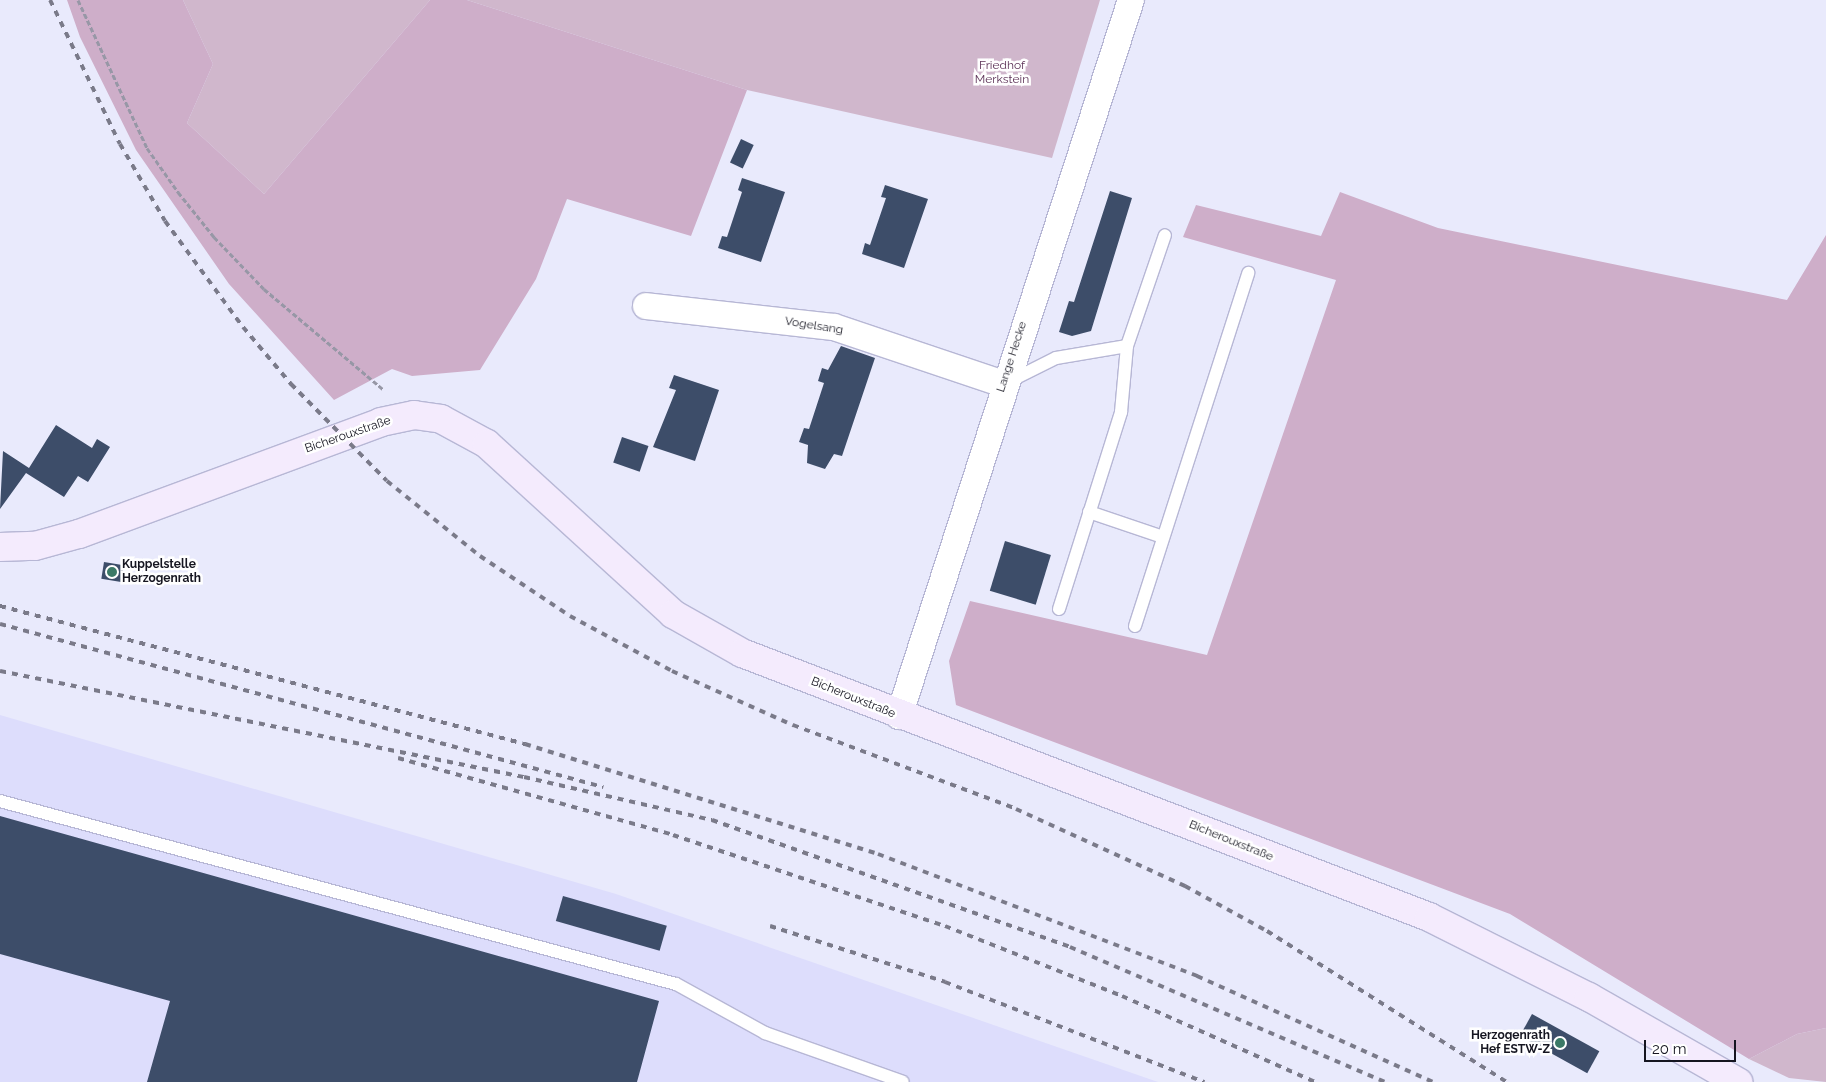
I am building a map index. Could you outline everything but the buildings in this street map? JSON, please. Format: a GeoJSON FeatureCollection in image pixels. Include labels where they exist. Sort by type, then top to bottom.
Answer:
{"type":"FeatureCollection","features":[{"type":"Feature","properties":{"kind":"street","name":"Lange Hecke"},"geometry":{"type":"LineString","coordinates":[[899,716],[1003,384],[1131,0]]}},
{"type":"Feature","properties":{"kind":"street","name":"Vogelsang"},"geometry":{"type":"LineString","coordinates":[[646,306],[834,327],[1003,384]]}},
{"type":"Feature","properties":{"kind":"street","name":"Bicherouxstraße"},"geometry":{"type":"LineString","coordinates":[[0,547],[35,546],[79,534],[381,422],[414,415],[441,419],[487,444],[673,614],[742,654],[899,716],[1438,920],[1589,997],[1738,1082]]}},
{"type":"Feature","properties":{"kind":"lane"},"geometry":{"type":"LineString","coordinates":[[1059,609],[1120,412],[1127,346],[1165,235]]}},
{"type":"Feature","properties":{"kind":"lane"},"geometry":{"type":"LineString","coordinates":[[1136,626],[1248,273]]}},
{"type":"Feature","properties":{"kind":"lane"},"geometry":{"type":"LineString","coordinates":[[1003,384],[1056,358],[1127,346]]}},
{"type":"Feature","properties":{"kind":"lane"},"geometry":{"type":"LineString","coordinates":[[1089,512],[1163,537]]}},
{"type":"Feature","properties":{"kind":"lane"},"geometry":{"type":"LineString","coordinates":[[0,801],[676,984],[765,1033],[903,1082]]}},
{"type":"Feature","properties":{"kind":"path"},"geometry":{"type":"LineString","coordinates":[[78,0],[147,148],[214,237],[264,289],[414,415]]}},
{"type":"Feature","properties":{"kind":"shaded area"},"geometry":{"type":"Polygon","coordinates":[[[67,0],[183,0],[213,64],[187,123],[264,194],[430,0],[467,0],[747,90],[691,236],[567,199],[536,279],[480,370],[412,376],[392,369],[334,400],[229,284],[136,150],[80,37],[67,0]]]}},
{"type":"Feature","properties":{"kind":"shaded area"},"geometry":{"type":"Polygon","coordinates":[[[1340,192],[1438,228],[1787,300],[1826,235],[1826,1028],[1797,1034],[1749,1059],[1510,914],[956,705],[949,661],[970,601],[1207,655],[1336,280],[1183,237],[1196,205],[1321,236],[1340,192]]]}},
{"type":"Feature","properties":{"kind":"shaded area"},"geometry":{"type":"Polygon","coordinates":[[[0,715],[616,894],[1158,1082],[0,1082],[0,715]]]}},
{"type":"Feature","properties":{"kind":"green space"},"geometry":{"type":"Polygon","coordinates":[[[183,0],[430,0],[264,194],[187,123],[213,64],[183,0]]]}},
{"type":"Feature","properties":{"kind":"green space","name":"Friedhof Merkstein"},"geometry":{"type":"Polygon","coordinates":[[[467,0],[1100,0],[1052,158],[747,90],[467,0]]]}},
{"type":"Feature","properties":{"kind":"green space"},"geometry":{"type":"Polygon","coordinates":[[[1826,1028],[1826,1082],[1789,1078],[1749,1059],[1797,1034],[1826,1028]]]}},
{"type":"Feature","properties":{"kind":"railway"},"geometry":{"type":"LineString","coordinates":[[50,0],[120,144],[165,221],[243,327],[291,384],[387,481],[480,556],[570,616],[672,671],[793,725],[1016,809],[1185,886],[1267,931],[1507,1082]]}},
{"type":"Feature","properties":{"kind":"railway"},"geometry":{"type":"LineString","coordinates":[[0,606],[525,744],[878,854],[1197,976],[1433,1082]]}},
{"type":"Feature","properties":{"kind":"railway"},"geometry":{"type":"LineString","coordinates":[[0,624],[603,787]]}},
{"type":"Feature","properties":{"kind":"railway"},"geometry":{"type":"LineString","coordinates":[[0,671],[524,777],[712,820],[1070,947],[1385,1082]]}},
{"type":"Feature","properties":{"kind":"railway"},"geometry":{"type":"LineString","coordinates":[[398,758],[673,835],[945,926],[1122,996],[1315,1082]]}},
{"type":"Feature","properties":{"kind":"railway"},"geometry":{"type":"LineString","coordinates":[[770,926],[945,982],[1204,1082]]}},
{"type":"Feature","properties":{"kind":"place","name":"Kuppelstelle Herzogenrath"},"geometry":{"type":"Point","coordinates":[112,572]}},
{"type":"Feature","properties":{"kind":"place","name":"Herzogenrath Hef ESTW-Z"},"geometry":{"type":"Point","coordinates":[1560,1043]}}]}
